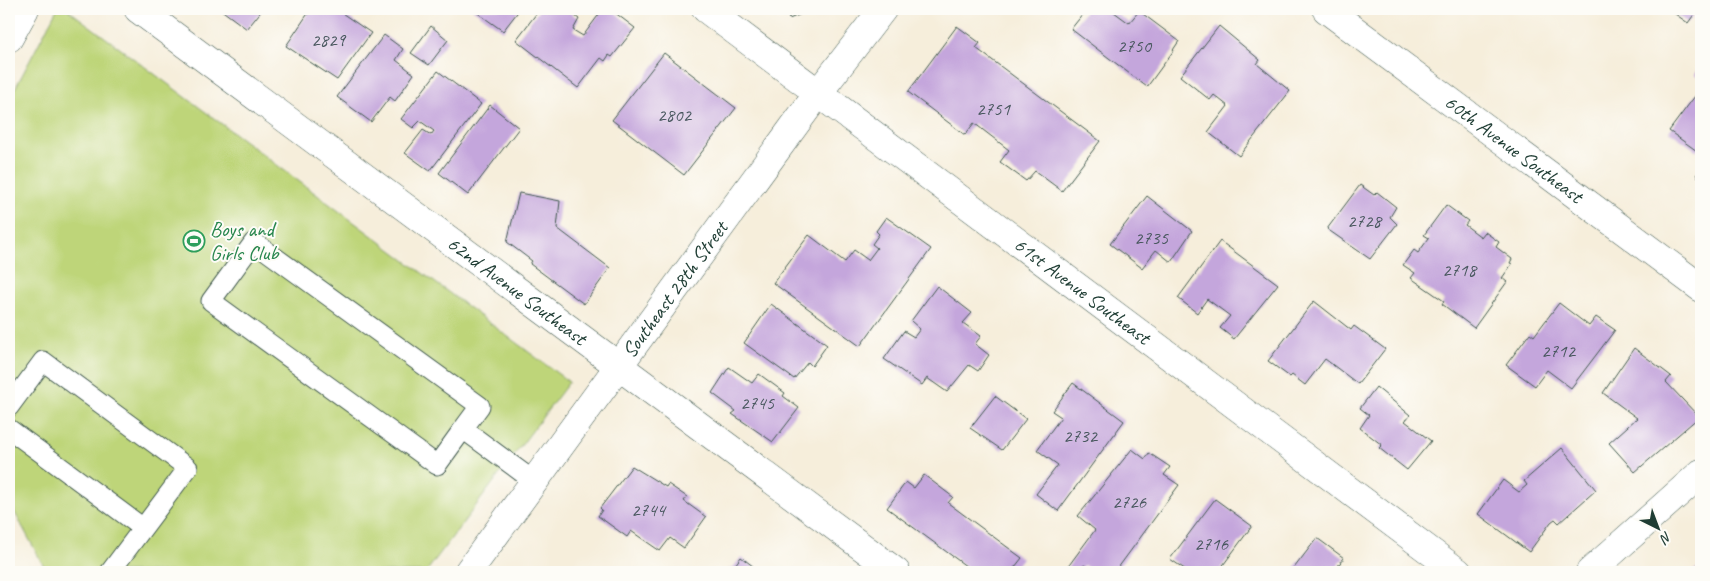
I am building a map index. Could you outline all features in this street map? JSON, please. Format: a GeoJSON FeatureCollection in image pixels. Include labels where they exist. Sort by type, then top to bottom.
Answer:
{"type":"FeatureCollection","features":[{"type":"Feature","properties":{"kind":"street"},"geometry":{"type":"LineString","coordinates":[[9,38],[25,9]]}},
{"type":"Feature","properties":{"kind":"street","name":"62nd Avenue Southeast"},"geometry":{"type":"LineString","coordinates":[[138,9],[896,572]]}},
{"type":"Feature","properties":{"kind":"street","name":"61st Avenue Southeast"},"geometry":{"type":"LineString","coordinates":[[706,9],[1458,572]]}},
{"type":"Feature","properties":{"kind":"street","name":"Southeast 28th Street"},"geometry":{"type":"LineString","coordinates":[[468,572],[819,92],[883,9]]}},
{"type":"Feature","properties":{"kind":"street","name":"60th Avenue Southeast"},"geometry":{"type":"LineString","coordinates":[[1326,9],[1701,288]]}},
{"type":"Feature","properties":{"kind":"street"},"geometry":{"type":"LineString","coordinates":[[1590,572],[1701,473]]}},
{"type":"Feature","properties":{"kind":"lane"},"geometry":{"type":"LineString","coordinates":[[254,242],[480,406],[463,429],[437,466],[211,301],[254,242]]}},
{"type":"Feature","properties":{"kind":"lane"},"geometry":{"type":"LineString","coordinates":[[9,408],[43,361],[188,468],[110,572]]}},
{"type":"Feature","properties":{"kind":"lane"},"geometry":{"type":"LineString","coordinates":[[9,429],[143,528]]}},
{"type":"Feature","properties":{"kind":"lane"},"geometry":{"type":"LineString","coordinates":[[463,429],[535,482]]}},
{"type":"Feature","properties":{"kind":"green space","name":"Boys and Girls Club"},"geometry":{"type":"Polygon","coordinates":[[[57,9],[67,9],[569,382],[426,572],[47,572],[9,502],[9,100],[57,9]]]}},
{"type":"Feature","properties":{"kind":"building"},"geometry":{"type":"Polygon","coordinates":[[[220,9],[263,9],[247,29],[220,9]]]}},
{"type":"Feature","properties":{"kind":"building"},"geometry":{"type":"Polygon","coordinates":[[[311,9],[336,9],[371,33],[337,80],[286,46],[311,9]]]}},
{"type":"Feature","properties":{"kind":"building"},"geometry":{"type":"Polygon","coordinates":[[[472,9],[520,9],[503,31],[472,9]]]}},
{"type":"Feature","properties":{"kind":"building"},"geometry":{"type":"Polygon","coordinates":[[[540,9],[558,9],[561,11],[566,9],[579,19],[573,30],[583,36],[603,9],[610,9],[635,28],[612,57],[609,55],[605,61],[601,58],[578,88],[516,40],[540,9]]]}},
{"type":"Feature","properties":{"kind":"building"},"geometry":{"type":"Polygon","coordinates":[[[785,9],[814,9],[789,19],[785,9]]]}},
{"type":"Feature","properties":{"kind":"building"},"geometry":{"type":"Polygon","coordinates":[[[1087,9],[1110,9],[1129,23],[1139,11],[1179,41],[1147,87],[1071,29],[1087,9]]]}},
{"type":"Feature","properties":{"kind":"building"},"geometry":{"type":"Polygon","coordinates":[[[1668,9],[1698,9],[1688,23],[1668,9]]]}},
{"type":"Feature","properties":{"kind":"building"},"geometry":{"type":"Polygon","coordinates":[[[431,26],[448,40],[429,65],[411,53],[431,26]]]}},
{"type":"Feature","properties":{"kind":"building"},"geometry":{"type":"Polygon","coordinates":[[[957,26],[980,43],[976,48],[1100,141],[1062,191],[1035,171],[1026,181],[1000,162],[1009,150],[974,123],[965,135],[908,92],[957,26]]]}},
{"type":"Feature","properties":{"kind":"building"},"geometry":{"type":"Polygon","coordinates":[[[1219,26],[1260,60],[1257,64],[1290,91],[1239,156],[1208,132],[1228,106],[1214,95],[1210,100],[1180,76],[1219,26]]]}},
{"type":"Feature","properties":{"kind":"building"},"geometry":{"type":"Polygon","coordinates":[[[384,35],[403,49],[396,60],[414,74],[395,101],[390,97],[371,122],[337,97],[384,35]]]}},
{"type":"Feature","properties":{"kind":"building"},"geometry":{"type":"Polygon","coordinates":[[[664,53],[736,108],[684,175],[612,120],[664,53]]]}},
{"type":"Feature","properties":{"kind":"building"},"geometry":{"type":"Polygon","coordinates":[[[1701,65],[1701,81],[1694,74],[1701,65]]]}},
{"type":"Feature","properties":{"kind":"building"},"geometry":{"type":"Polygon","coordinates":[[[438,71],[481,104],[430,171],[405,153],[423,130],[431,135],[434,131],[420,121],[413,128],[401,119],[438,71]]]}},
{"type":"Feature","properties":{"kind":"building"},"geometry":{"type":"Polygon","coordinates":[[[1701,88],[1701,146],[1697,151],[1669,131],[1701,88]]]}},
{"type":"Feature","properties":{"kind":"building"},"geometry":{"type":"Polygon","coordinates":[[[490,105],[519,128],[468,195],[439,173],[490,105]]]}},
{"type":"Feature","properties":{"kind":"building"},"geometry":{"type":"Polygon","coordinates":[[[1701,169],[1701,180],[1696,175],[1701,169]]]}},
{"type":"Feature","properties":{"kind":"building"},"geometry":{"type":"Polygon","coordinates":[[[1360,185],[1374,195],[1377,192],[1396,207],[1390,217],[1397,224],[1370,259],[1327,229],[1360,185]]]}},
{"type":"Feature","properties":{"kind":"building"},"geometry":{"type":"Polygon","coordinates":[[[519,193],[560,201],[557,228],[610,268],[584,304],[530,264],[532,261],[507,242],[519,193]]]}},
{"type":"Feature","properties":{"kind":"building"},"geometry":{"type":"Polygon","coordinates":[[[1147,196],[1192,231],[1171,262],[1156,250],[1142,268],[1110,244],[1147,196]]]}},
{"type":"Feature","properties":{"kind":"building"},"geometry":{"type":"Polygon","coordinates":[[[1446,205],[1468,221],[1465,225],[1481,237],[1485,232],[1499,242],[1496,247],[1512,259],[1510,263],[1512,264],[1502,278],[1507,282],[1474,328],[1442,304],[1444,301],[1411,278],[1415,273],[1403,265],[1414,250],[1418,253],[1429,238],[1424,235],[1446,205]]]}},
{"type":"Feature","properties":{"kind":"building"},"geometry":{"type":"Polygon","coordinates":[[[886,217],[931,249],[860,346],[773,283],[809,235],[845,262],[854,250],[868,260],[877,248],[872,244],[879,234],[876,231],[886,217]]]}},
{"type":"Feature","properties":{"kind":"building"},"geometry":{"type":"Polygon","coordinates":[[[1220,241],[1278,284],[1234,339],[1220,328],[1230,316],[1207,299],[1197,313],[1178,298],[1220,241]]]}},
{"type":"Feature","properties":{"kind":"building"},"geometry":{"type":"Polygon","coordinates":[[[937,286],[972,313],[963,323],[981,336],[975,344],[989,355],[978,371],[969,365],[947,392],[927,378],[922,385],[884,359],[904,331],[914,337],[920,329],[911,321],[937,286]]]}},
{"type":"Feature","properties":{"kind":"building"},"geometry":{"type":"Polygon","coordinates":[[[1314,301],[1351,330],[1354,326],[1385,349],[1358,384],[1325,359],[1305,385],[1268,361],[1314,301]]]}},
{"type":"Feature","properties":{"kind":"building"},"geometry":{"type":"Polygon","coordinates":[[[1559,303],[1589,326],[1596,317],[1615,330],[1571,388],[1547,370],[1535,386],[1506,365],[1530,333],[1534,336],[1559,303]]]}},
{"type":"Feature","properties":{"kind":"building"},"geometry":{"type":"Polygon","coordinates":[[[771,304],[827,345],[812,366],[808,362],[794,379],[744,343],[771,304]]]}},
{"type":"Feature","properties":{"kind":"building"},"geometry":{"type":"Polygon","coordinates":[[[1634,348],[1671,376],[1666,382],[1699,417],[1635,472],[1609,443],[1637,418],[1603,393],[1634,348]]]}},
{"type":"Feature","properties":{"kind":"building"},"geometry":{"type":"Polygon","coordinates":[[[729,367],[752,383],[759,374],[785,393],[783,396],[799,408],[773,442],[732,414],[736,411],[712,393],[729,367]]]}},
{"type":"Feature","properties":{"kind":"building"},"geometry":{"type":"Polygon","coordinates":[[[1073,383],[1124,421],[1058,511],[1036,494],[1058,465],[1037,450],[1061,417],[1052,411],[1073,383]]]}},
{"type":"Feature","properties":{"kind":"building"},"geometry":{"type":"Polygon","coordinates":[[[1376,387],[1410,415],[1405,421],[1431,441],[1407,470],[1379,448],[1382,445],[1360,428],[1369,415],[1360,408],[1376,387]]]}},
{"type":"Feature","properties":{"kind":"building"},"geometry":{"type":"Polygon","coordinates":[[[995,396],[1026,419],[1002,450],[970,428],[995,396]]]}},
{"type":"Feature","properties":{"kind":"building"},"geometry":{"type":"Polygon","coordinates":[[[1562,448],[1596,490],[1559,523],[1555,519],[1551,522],[1529,552],[1478,514],[1503,480],[1519,492],[1527,485],[1524,481],[1562,448]]]}},
{"type":"Feature","properties":{"kind":"building"},"geometry":{"type":"Polygon","coordinates":[[[1132,449],[1145,459],[1149,453],[1170,467],[1164,475],[1179,485],[1115,572],[1094,572],[1084,565],[1079,572],[1064,572],[1095,530],[1078,516],[1132,449]]]}},
{"type":"Feature","properties":{"kind":"building"},"geometry":{"type":"Polygon","coordinates":[[[632,466],[666,487],[668,484],[687,497],[684,501],[706,517],[684,548],[670,538],[660,551],[631,531],[627,537],[598,516],[602,510],[600,508],[632,466]]]}},
{"type":"Feature","properties":{"kind":"building"},"geometry":{"type":"Polygon","coordinates":[[[924,475],[953,497],[948,503],[1022,558],[1011,572],[974,572],[887,508],[906,482],[914,488],[924,475]]]}},
{"type":"Feature","properties":{"kind":"building"},"geometry":{"type":"Polygon","coordinates":[[[1215,499],[1252,526],[1218,572],[1189,572],[1170,559],[1215,499]]]}},
{"type":"Feature","properties":{"kind":"building"},"geometry":{"type":"Polygon","coordinates":[[[1317,538],[1344,558],[1333,572],[1291,572],[1317,538]]]}},
{"type":"Feature","properties":{"kind":"building"},"geometry":{"type":"Polygon","coordinates":[[[741,557],[758,570],[756,572],[726,572],[730,568],[732,569],[741,557]]]}},
{"type":"Feature","properties":{"kind":"building"},"geometry":{"type":"Polygon","coordinates":[[[1701,565],[1701,572],[1692,572],[1701,565]]]}},
{"type":"Feature","properties":{"kind":"place","name":"Boys and Girls Club"},"geometry":{"type":"Point","coordinates":[194,241]}}]}
